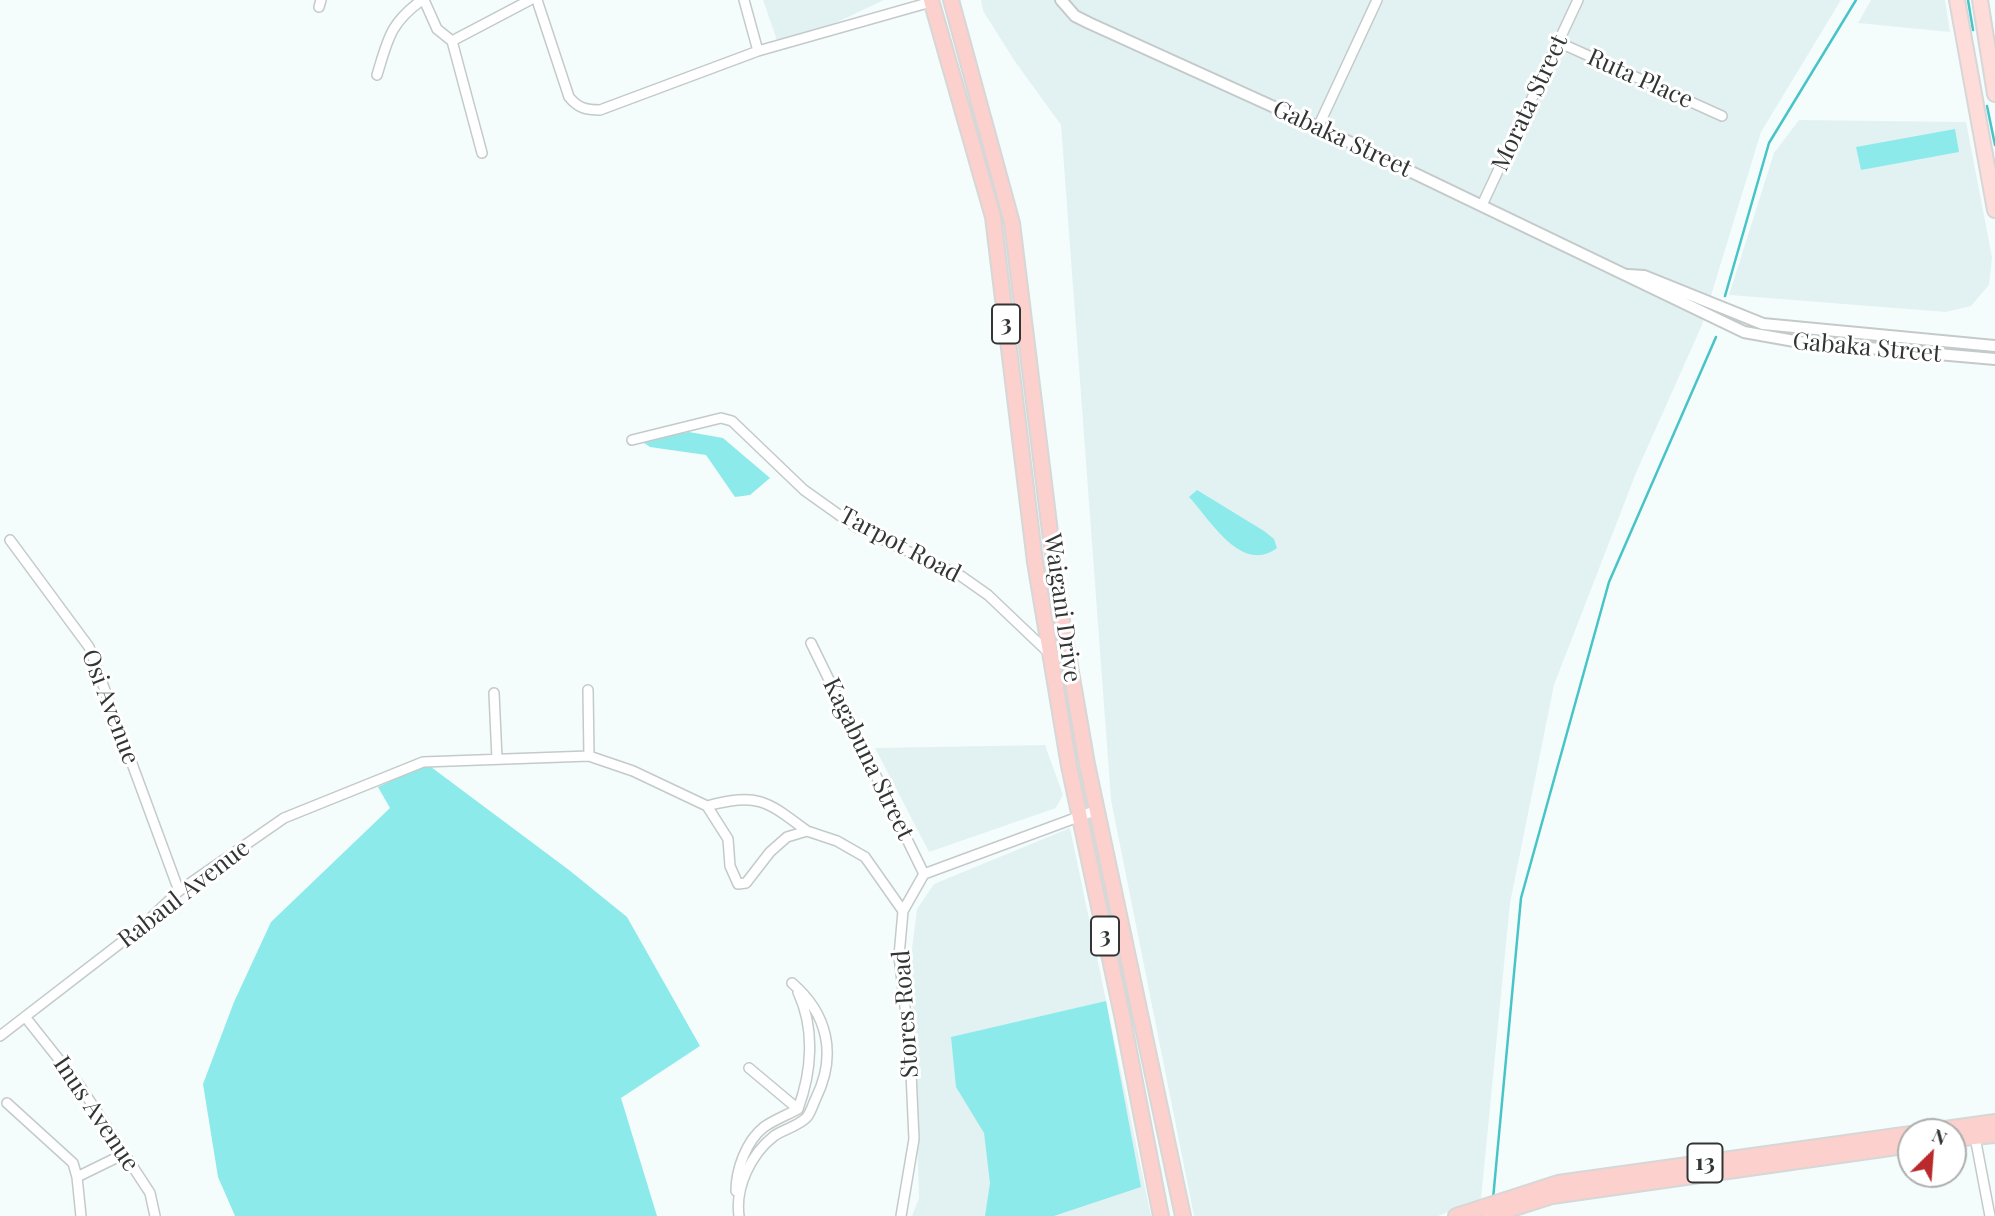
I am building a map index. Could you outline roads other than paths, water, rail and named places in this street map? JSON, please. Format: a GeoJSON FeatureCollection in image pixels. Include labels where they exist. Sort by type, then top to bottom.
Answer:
{"type":"FeatureCollection","features":[{"type":"Feature","properties":{"kind":"highway","name":"Waigani Drive"},"geometry":{"type":"LineString","coordinates":[[951,0],[1012,223],[1058,597],[1097,810],[1183,1216]]}},
{"type":"Feature","properties":{"kind":"highway","name":"Waigani Drive"},"geometry":{"type":"LineString","coordinates":[[931,1],[973,142],[997,245],[1045,620],[1078,817],[1123,1020],[1161,1216]]}},
{"type":"Feature","properties":{"kind":"highway"},"geometry":{"type":"LineString","coordinates":[[967,52],[964,69],[983,137],[973,142]]}},
{"type":"Feature","properties":{"kind":"highway"},"geometry":{"type":"LineString","coordinates":[[995,159],[984,160],[1000,230],[997,245]]}},
{"type":"Feature","properties":{"kind":"highway"},"geometry":{"type":"LineString","coordinates":[[1045,620],[1056,615],[1043,525],[1048,512]]}},
{"type":"Feature","properties":{"kind":"highway"},"geometry":{"type":"LineString","coordinates":[[1967,1126],[1995,1122]]}},
{"type":"Feature","properties":{"kind":"highway"},"geometry":{"type":"LineString","coordinates":[[1967,1137],[1995,1135]]}},
{"type":"Feature","properties":{"kind":"highway","name":"13"},"geometry":{"type":"LineString","coordinates":[[1511,1208],[1558,1183],[1897,1136]]}},
{"type":"Feature","properties":{"kind":"highway","name":"13"},"geometry":{"type":"LineString","coordinates":[[1456,1216],[1511,1208],[1552,1196],[1897,1147]]}},
{"type":"Feature","properties":{"kind":"main road"},"geometry":{"type":"LineString","coordinates":[[1957,0],[1995,211]]}},
{"type":"Feature","properties":{"kind":"main road"},"geometry":{"type":"LineString","coordinates":[[1980,0],[1995,94]]}},
{"type":"Feature","properties":{"kind":"street"},"geometry":{"type":"LineString","coordinates":[[377,75],[390,32],[401,15],[423,0],[437,29],[452,41],[482,153]]}},
{"type":"Feature","properties":{"kind":"street"},"geometry":{"type":"LineString","coordinates":[[452,41],[530,0]]}},
{"type":"Feature","properties":{"kind":"street"},"geometry":{"type":"LineString","coordinates":[[537,0],[569,97],[576,105],[586,110],[610,109],[758,51],[931,1]]}},
{"type":"Feature","properties":{"kind":"street"},"geometry":{"type":"LineString","coordinates":[[744,0],[758,51]]}},
{"type":"Feature","properties":{"kind":"street","name":"Gabaka Street"},"geometry":{"type":"LineString","coordinates":[[1061,0],[1075,16],[1482,205],[1628,275],[1640,285],[1760,337],[1995,359]]}},
{"type":"Feature","properties":{"kind":"street"},"geometry":{"type":"LineString","coordinates":[[1318,127],[1377,0]]}},
{"type":"Feature","properties":{"kind":"street","name":"Morata Street"},"geometry":{"type":"LineString","coordinates":[[1482,205],[1578,0]]}},
{"type":"Feature","properties":{"kind":"street","name":"Ruta Place"},"geometry":{"type":"LineString","coordinates":[[1558,43],[1723,116]]}},
{"type":"Feature","properties":{"kind":"street","name":"Gabaka Street"},"geometry":{"type":"LineString","coordinates":[[1628,275],[1644,276],[1763,324],[1995,346]]}},
{"type":"Feature","properties":{"kind":"street","name":"Tarpot Road"},"geometry":{"type":"LineString","coordinates":[[632,440],[721,418],[732,421],[804,490],[856,527],[961,576],[988,595],[1051,655]]}},
{"type":"Feature","properties":{"kind":"street","name":"Osi Avenue"},"geometry":{"type":"LineString","coordinates":[[10,540],[89,647],[179,891]]}},
{"type":"Feature","properties":{"kind":"street","name":"Kagabuna Street"},"geometry":{"type":"LineString","coordinates":[[811,643],[924,874]]}},
{"type":"Feature","properties":{"kind":"street"},"geometry":{"type":"LineString","coordinates":[[588,690],[589,756],[633,771],[707,806],[728,839],[730,866],[738,884],[746,883],[770,852],[787,837],[807,831]]}},
{"type":"Feature","properties":{"kind":"street"},"geometry":{"type":"LineString","coordinates":[[495,692],[497,759]]}},
{"type":"Feature","properties":{"kind":"street","name":"Rabaul Avenue"},"geometry":{"type":"LineString","coordinates":[[0,1036],[140,929],[179,891],[284,818],[423,762],[589,756]]}},
{"type":"Feature","properties":{"kind":"street"},"geometry":{"type":"LineString","coordinates":[[707,806],[738,798],[761,800],[807,831],[865,857],[903,911]]}},
{"type":"Feature","properties":{"kind":"street"},"geometry":{"type":"LineString","coordinates":[[924,874],[1097,810]]}},
{"type":"Feature","properties":{"kind":"street","name":"Stores Road"},"geometry":{"type":"LineString","coordinates":[[901,1216],[914,1139],[910,1050],[899,956],[903,911],[924,874]]}},
{"type":"Feature","properties":{"kind":"street"},"geometry":{"type":"LineString","coordinates":[[736,1199],[746,1173],[774,1136],[806,1118],[828,1067],[828,1039],[807,996],[794,985],[807,1011],[810,1049],[807,1083],[798,1109],[764,1128],[751,1144],[736,1172],[736,1199],[739,1216]]}},
{"type":"Feature","properties":{"kind":"street","name":"Inus Avenue"},"geometry":{"type":"LineString","coordinates":[[26,1018],[80,1086],[150,1193],[155,1216]]}},
{"type":"Feature","properties":{"kind":"street"},"geometry":{"type":"LineString","coordinates":[[748,1068],[798,1109]]}},
{"type":"Feature","properties":{"kind":"street"},"geometry":{"type":"LineString","coordinates":[[6,1103],[73,1163],[81,1216]]}},
{"type":"Feature","properties":{"kind":"street"},"geometry":{"type":"LineString","coordinates":[[1975,1136],[1990,1216]]}},
{"type":"Feature","properties":{"kind":"street"},"geometry":{"type":"LineString","coordinates":[[77,1177],[124,1154]]}},
{"type":"Feature","properties":{"kind":"street"},"geometry":{"type":"LineString","coordinates":[[1983,1188],[1995,1186]]}},
{"type":"Feature","properties":{"kind":"waterway"},"geometry":{"type":"LineString","coordinates":[[1725,296],[1769,143],[1856,0]]}},
{"type":"Feature","properties":{"kind":"waterway"},"geometry":{"type":"LineString","coordinates":[[1968,0],[1973,30]]}},
{"type":"Feature","properties":{"kind":"waterway"},"geometry":{"type":"LineString","coordinates":[[1987,106],[1995,145]]}},
{"type":"Feature","properties":{"kind":"waterway"},"geometry":{"type":"LineString","coordinates":[[1493,1199],[1521,898],[1609,582],[1716,337]]}}]}
